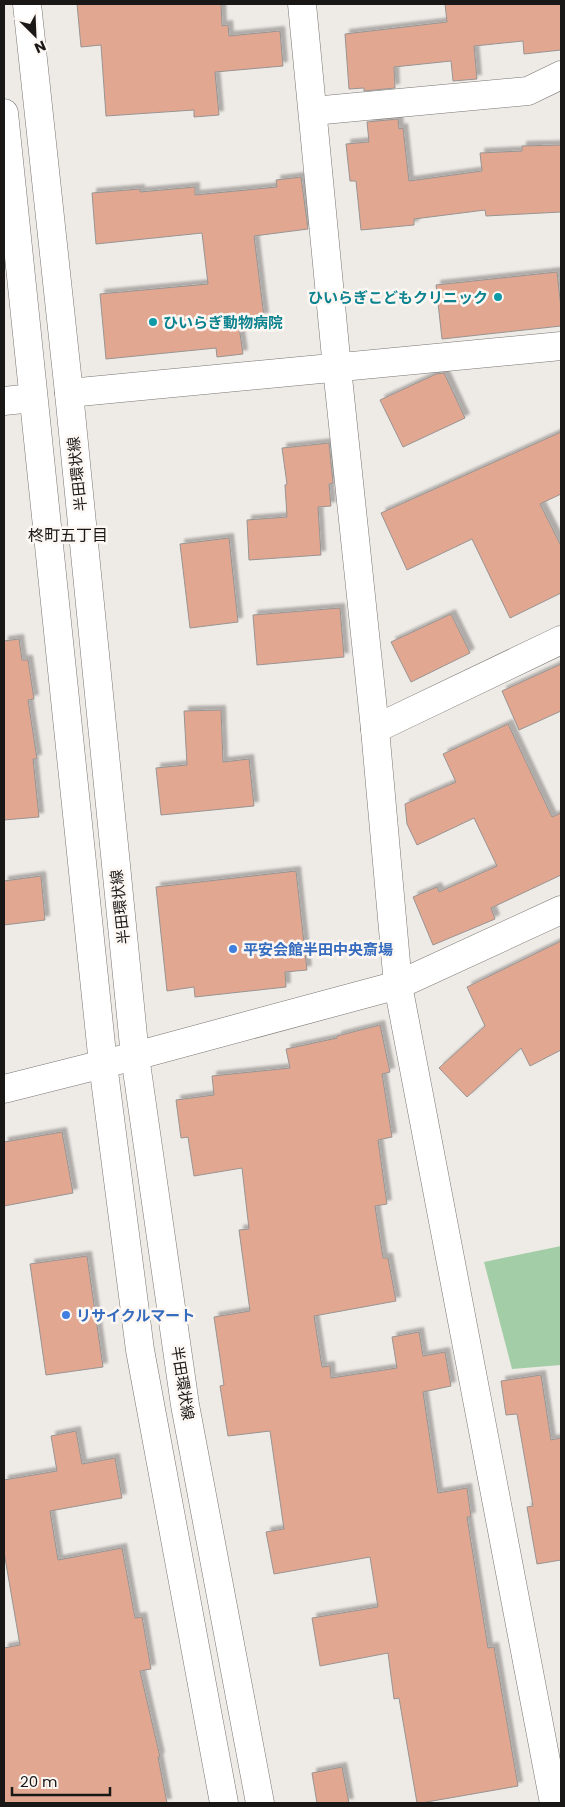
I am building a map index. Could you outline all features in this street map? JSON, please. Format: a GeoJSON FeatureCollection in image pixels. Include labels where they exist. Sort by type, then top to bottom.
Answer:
{"type":"FeatureCollection","features":[{"type":"Feature","properties":{"kind":"main road","name":"半田環状線"},"geometry":{"type":"LineString","coordinates":[[27,4],[69,393],[135,1056],[185,1405],[260,1803]]}},
{"type":"Feature","properties":{"kind":"main road"},"geometry":{"type":"LineString","coordinates":[[302,4],[337,368],[375,729],[398,985],[554,1803]]}},
{"type":"Feature","properties":{"kind":"main road"},"geometry":{"type":"LineString","coordinates":[[313,111],[528,91],[561,75]]}},
{"type":"Feature","properties":{"kind":"main road"},"geometry":{"type":"LineString","coordinates":[[4,113],[103,1064],[140,1350],[224,1803]]}},
{"type":"Feature","properties":{"kind":"main road"},"geometry":{"type":"LineString","coordinates":[[69,393],[561,346]]}},
{"type":"Feature","properties":{"kind":"main road"},"geometry":{"type":"LineString","coordinates":[[4,401],[33,398]]}},
{"type":"Feature","properties":{"kind":"main road"},"geometry":{"type":"LineString","coordinates":[[375,729],[561,640]]}},
{"type":"Feature","properties":{"kind":"main road"},"geometry":{"type":"LineString","coordinates":[[4,1089],[135,1056],[398,985],[561,910]]}},
{"type":"Feature","properties":{"kind":"green space"},"geometry":{"type":"Polygon","coordinates":[[[561,1246],[561,1365],[512,1369],[484,1262],[561,1246]]]}},
{"type":"Feature","properties":{"kind":"building"},"geometry":{"type":"Polygon","coordinates":[[[77,4],[221,4],[222,26],[228,25],[229,36],[280,31],[283,66],[215,72],[219,115],[194,117],[194,110],[106,116],[101,45],[81,47],[77,4]]]}},
{"type":"Feature","properties":{"kind":"building"},"geometry":{"type":"Polygon","coordinates":[[[445,4],[561,4],[561,50],[524,54],[523,41],[474,46],[477,79],[453,81],[451,61],[394,67],[395,88],[364,91],[364,88],[349,89],[345,34],[447,22],[445,4]]]}},
{"type":"Feature","properties":{"kind":"building"},"geometry":{"type":"Polygon","coordinates":[[[398,119],[399,129],[403,128],[409,181],[482,171],[480,153],[522,151],[522,146],[561,145],[561,212],[486,216],[485,210],[414,219],[414,225],[361,230],[356,181],[350,181],[346,144],[369,142],[367,122],[398,119]]]}},
{"type":"Feature","properties":{"kind":"building"},"geometry":{"type":"Polygon","coordinates":[[[301,177],[308,229],[254,236],[264,317],[238,320],[243,354],[217,357],[216,348],[106,359],[100,294],[208,284],[202,233],[96,244],[92,193],[140,189],[140,192],[195,187],[195,195],[277,187],[276,180],[301,177]]]}},
{"type":"Feature","properties":{"kind":"building","name":"ひいらぎこどもクリニック"},"geometry":{"type":"Polygon","coordinates":[[[557,272],[561,326],[442,339],[436,285],[557,272]]]}},
{"type":"Feature","properties":{"kind":"building"},"geometry":{"type":"Polygon","coordinates":[[[444,373],[465,418],[403,447],[380,400],[436,374],[444,373]]]}},
{"type":"Feature","properties":{"kind":"building"},"geometry":{"type":"Polygon","coordinates":[[[561,432],[561,494],[540,504],[561,546],[561,593],[510,618],[472,539],[407,570],[381,513],[561,432]]]}},
{"type":"Feature","properties":{"kind":"building"},"geometry":{"type":"Polygon","coordinates":[[[329,443],[333,483],[329,484],[331,506],[318,507],[321,555],[249,560],[247,520],[287,517],[285,485],[287,484],[282,448],[329,443]]]}},
{"type":"Feature","properties":{"kind":"building"},"geometry":{"type":"Polygon","coordinates":[[[229,538],[238,622],[190,628],[180,544],[229,538]]]}},
{"type":"Feature","properties":{"kind":"building"},"geometry":{"type":"Polygon","coordinates":[[[340,608],[344,657],[257,665],[253,615],[340,608]]]}},
{"type":"Feature","properties":{"kind":"building"},"geometry":{"type":"Polygon","coordinates":[[[451,614],[470,653],[411,682],[391,642],[451,614]]]}},
{"type":"Feature","properties":{"kind":"building"},"geometry":{"type":"Polygon","coordinates":[[[19,639],[22,660],[28,660],[34,699],[28,700],[37,759],[33,759],[39,817],[4,820],[4,641],[19,639]]]}},
{"type":"Feature","properties":{"kind":"building"},"geometry":{"type":"Polygon","coordinates":[[[561,664],[561,711],[519,730],[502,691],[561,664]]]}},
{"type":"Feature","properties":{"kind":"building"},"geometry":{"type":"Polygon","coordinates":[[[221,710],[223,762],[249,759],[254,806],[161,815],[156,768],[187,765],[184,711],[221,710]]]}},
{"type":"Feature","properties":{"kind":"building"},"geometry":{"type":"Polygon","coordinates":[[[508,724],[552,817],[561,813],[561,875],[491,908],[495,919],[433,945],[413,897],[437,887],[439,892],[497,866],[474,818],[417,845],[407,824],[405,804],[456,782],[443,754],[508,724]]]}},
{"type":"Feature","properties":{"kind":"building","name":"平安会館半田中央斎場"},"geometry":{"type":"Polygon","coordinates":[[[296,871],[307,970],[285,972],[286,987],[195,997],[194,987],[167,991],[156,887],[296,871]]]}},
{"type":"Feature","properties":{"kind":"building"},"geometry":{"type":"Polygon","coordinates":[[[41,876],[45,920],[4,925],[4,881],[41,876]]]}},
{"type":"Feature","properties":{"kind":"building"},"geometry":{"type":"Polygon","coordinates":[[[561,941],[561,1050],[530,1066],[521,1048],[467,1097],[439,1068],[485,1026],[467,987],[561,941]]]}},
{"type":"Feature","properties":{"kind":"building"},"geometry":{"type":"Polygon","coordinates":[[[380,1025],[390,1072],[382,1074],[392,1137],[378,1140],[387,1204],[375,1206],[383,1258],[388,1258],[396,1301],[314,1316],[322,1367],[330,1366],[331,1378],[397,1368],[392,1337],[419,1332],[423,1356],[445,1352],[451,1386],[423,1392],[438,1493],[467,1488],[471,1517],[467,1517],[488,1648],[494,1647],[518,1786],[421,1803],[417,1803],[399,1698],[394,1699],[388,1653],[320,1666],[312,1618],[378,1607],[370,1557],[274,1574],[266,1532],[284,1529],[270,1431],[228,1436],[220,1386],[224,1385],[214,1317],[250,1311],[239,1230],[249,1229],[242,1168],[194,1176],[188,1137],[181,1138],[176,1100],[214,1095],[212,1076],[290,1068],[286,1049],[337,1038],[337,1036],[380,1025]]]}},
{"type":"Feature","properties":{"kind":"building"},"geometry":{"type":"Polygon","coordinates":[[[62,1132],[73,1193],[4,1206],[4,1142],[62,1132]]]}},
{"type":"Feature","properties":{"kind":"building","name":"リサイクルマート"},"geometry":{"type":"Polygon","coordinates":[[[87,1256],[103,1367],[46,1375],[30,1264],[87,1256]]]}},
{"type":"Feature","properties":{"kind":"building"},"geometry":{"type":"Polygon","coordinates":[[[541,1375],[551,1440],[561,1438],[561,1560],[537,1564],[527,1507],[533,1506],[517,1414],[506,1415],[501,1381],[541,1375]]]}},
{"type":"Feature","properties":{"kind":"building"},"geometry":{"type":"Polygon","coordinates":[[[76,1431],[82,1464],[115,1458],[122,1498],[50,1511],[58,1560],[122,1548],[135,1618],[142,1617],[151,1669],[140,1671],[160,1757],[158,1757],[167,1803],[4,1803],[4,1648],[20,1645],[4,1552],[4,1480],[57,1471],[51,1436],[76,1431]]]}},
{"type":"Feature","properties":{"kind":"building"},"geometry":{"type":"Polygon","coordinates":[[[342,1767],[349,1803],[317,1803],[312,1773],[342,1767]]]}},
{"type":"Feature","properties":{"kind":"place","name":"ひいらぎこどもクリニック"},"geometry":{"type":"Point","coordinates":[498,297]}},
{"type":"Feature","properties":{"kind":"place","name":"ひいらぎ動物病院"},"geometry":{"type":"Point","coordinates":[153,322]}},
{"type":"Feature","properties":{"kind":"place","name":"平安会館半田中央斎場"},"geometry":{"type":"Point","coordinates":[233,949]}},
{"type":"Feature","properties":{"kind":"place","name":"リサイクルマート"},"geometry":{"type":"Point","coordinates":[66,1315]}},
{"type":"Feature","properties":{"kind":"district","name":"柊町五丁目"},"geometry":{"type":"Point","coordinates":[68,535]}}]}
